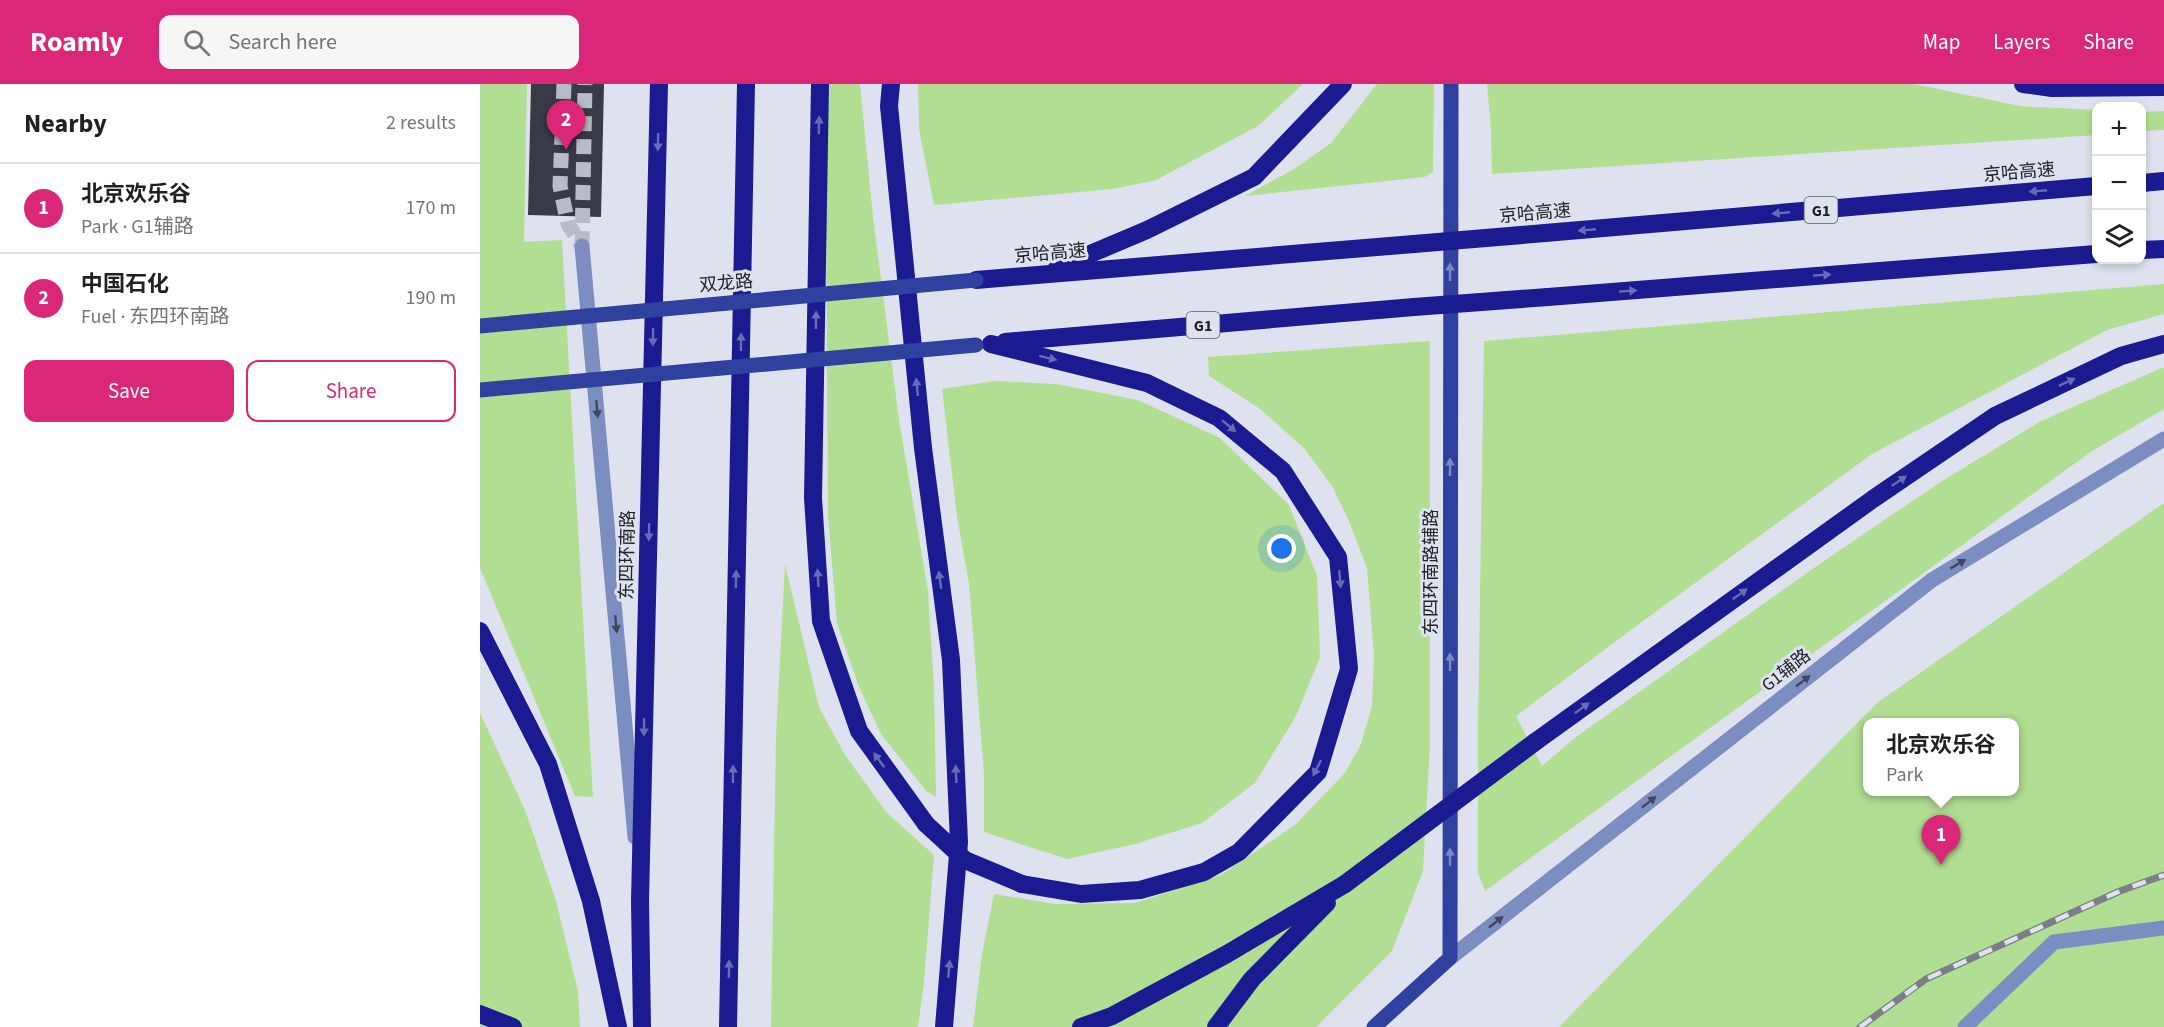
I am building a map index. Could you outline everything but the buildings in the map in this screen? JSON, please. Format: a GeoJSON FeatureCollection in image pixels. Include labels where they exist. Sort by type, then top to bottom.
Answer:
{"type":"FeatureCollection","features":[{"type":"Feature","properties":{"kind":"highway","name":"东四环南路"},"geometry":{"type":"LineString","coordinates":[[642,1027],[640,901],[659,84]]}},
{"type":"Feature","properties":{"kind":"highway"},"geometry":{"type":"LineString","coordinates":[[728,1027],[746,84]]}},
{"type":"Feature","properties":{"kind":"highway"},"geometry":{"type":"LineString","coordinates":[[820,84],[813,498],[821,621],[859,731],[926,824],[965,860],[1022,884],[1081,894],[1140,890],[1204,872],[1239,852],[1318,772],[1349,669],[1338,557],[1283,471],[1219,418],[1148,383],[984,344]]}},
{"type":"Feature","properties":{"kind":"highway"},"geometry":{"type":"LineString","coordinates":[[891,84],[889,105],[923,448],[951,660],[959,843],[945,1027]]}},
{"type":"Feature","properties":{"kind":"highway"},"geometry":{"type":"LineString","coordinates":[[1041,274],[1147,230],[1254,177],[1343,84]]}},
{"type":"Feature","properties":{"kind":"highway"},"geometry":{"type":"LineString","coordinates":[[2024,84],[2052,88],[2164,87]]}},
{"type":"Feature","properties":{"kind":"highway"},"geometry":{"type":"LineString","coordinates":[[2146,183],[2164,181]]}},
{"type":"Feature","properties":{"kind":"highway","name":"京哈高速"},"geometry":{"type":"LineString","coordinates":[[976,280],[2092,186]]}},
{"type":"Feature","properties":{"kind":"highway"},"geometry":{"type":"LineString","coordinates":[[2146,250],[2164,249]]}},
{"type":"Feature","properties":{"kind":"highway","name":"G1"},"geometry":{"type":"LineString","coordinates":[[984,344],[1414,307],[2092,254]]}},
{"type":"Feature","properties":{"kind":"highway"},"geometry":{"type":"LineString","coordinates":[[1081,1027],[1112,1016],[1227,954],[1345,884],[1534,742],[1873,499],[1995,416],[2121,357],[2164,344]]}},
{"type":"Feature","properties":{"kind":"highway"},"geometry":{"type":"LineString","coordinates":[[480,631],[548,764],[591,901],[618,1027]]}},
{"type":"Feature","properties":{"kind":"highway"},"geometry":{"type":"LineString","coordinates":[[1216,1027],[1252,979],[1345,884]]}},
{"type":"Feature","properties":{"kind":"highway"},"geometry":{"type":"LineString","coordinates":[[480,1014],[513,1027]]}},
{"type":"Feature","properties":{"kind":"main road","name":"东四环南路辅路"},"geometry":{"type":"LineString","coordinates":[[1450,958],[1451,84]]}},
{"type":"Feature","properties":{"kind":"main road","name":"双龙路"},"geometry":{"type":"LineString","coordinates":[[480,326],[976,280]]}},
{"type":"Feature","properties":{"kind":"main road"},"geometry":{"type":"LineString","coordinates":[[480,390],[984,344]]}},
{"type":"Feature","properties":{"kind":"main road"},"geometry":{"type":"LineString","coordinates":[[1374,1027],[1450,958]]}},
{"type":"Feature","properties":{"kind":"street"},"geometry":{"type":"LineString","coordinates":[[582,246],[640,901]]}},
{"type":"Feature","properties":{"kind":"street","name":"G1辅路"},"geometry":{"type":"LineString","coordinates":[[1450,958],[1932,580],[2164,439]]}},
{"type":"Feature","properties":{"kind":"street"},"geometry":{"type":"LineString","coordinates":[[1965,1027],[2054,942],[2164,928]]}},
{"type":"Feature","properties":{"kind":"green space"},"geometry":{"type":"Polygon","coordinates":[[[480,84],[527,84],[524,242],[562,240],[593,797],[575,796],[480,568],[480,84]]]}},
{"type":"Feature","properties":{"kind":"green space"},"geometry":{"type":"Polygon","coordinates":[[[828,84],[860,84],[873,217],[899,420],[928,591],[934,687],[936,797],[926,791],[881,734],[859,687],[837,623],[828,515],[826,212],[828,84]]]}},
{"type":"Feature","properties":{"kind":"green space"},"geometry":{"type":"Polygon","coordinates":[[[918,84],[1303,84],[1258,126],[1156,180],[1113,189],[934,205],[919,129],[918,84]]]}},
{"type":"Feature","properties":{"kind":"green space"},"geometry":{"type":"Polygon","coordinates":[[[1377,84],[1434,84],[1433,172],[1425,177],[1245,196],[1294,169],[1331,143],[1377,84]]]}},
{"type":"Feature","properties":{"kind":"green space"},"geometry":{"type":"Polygon","coordinates":[[[1487,84],[1914,84],[2020,106],[2092,110],[2092,135],[1492,174],[1487,84]]]}},
{"type":"Feature","properties":{"kind":"green space"},"geometry":{"type":"Polygon","coordinates":[[[2164,111],[2164,130],[2146,131],[2146,112],[2164,111]]]}},
{"type":"Feature","properties":{"kind":"green space"},"geometry":{"type":"Polygon","coordinates":[[[2164,284],[2164,314],[2107,330],[1872,454],[1516,716],[1542,766],[1576,737],[1821,563],[1942,481],[2041,421],[2164,367],[2164,409],[2092,451],[1485,891],[1478,873],[1484,341],[2164,284]]]}},
{"type":"Feature","properties":{"kind":"green space"},"geometry":{"type":"Polygon","coordinates":[[[1430,341],[1430,745],[1423,871],[1392,951],[1316,1027],[973,1027],[982,954],[994,894],[1055,904],[1135,903],[1221,875],[1295,825],[1345,773],[1361,744],[1372,706],[1374,656],[1367,568],[1349,521],[1332,486],[1304,448],[1259,408],[1209,376],[1208,357],[1430,341]]]}},
{"type":"Feature","properties":{"kind":"green space"},"geometry":{"type":"Polygon","coordinates":[[[995,381],[1056,384],[1138,400],[1220,438],[1289,505],[1317,576],[1320,657],[1296,716],[1255,783],[1202,823],[1135,844],[1067,859],[984,832],[984,774],[969,584],[957,516],[942,389],[995,381]]]}},
{"type":"Feature","properties":{"kind":"green space"},"geometry":{"type":"Polygon","coordinates":[[[2164,503],[2164,1027],[1559,1027],[1877,703],[2164,503]]]}},
{"type":"Feature","properties":{"kind":"green space"},"geometry":{"type":"Polygon","coordinates":[[[785,564],[819,707],[845,755],[887,813],[934,855],[924,982],[918,1027],[771,1027],[776,736],[785,564]]]}},
{"type":"Feature","properties":{"kind":"green space"},"geometry":{"type":"Polygon","coordinates":[[[480,713],[525,810],[556,901],[578,991],[580,1027],[480,1027],[480,713]]]}},
{"type":"Feature","properties":{"kind":"tunnel"},"geometry":{"type":"LineString","coordinates":[[564,84],[560,186],[568,224],[582,246]]}},
{"type":"Feature","properties":{"kind":"tunnel"},"geometry":{"type":"LineString","coordinates":[[582,246],[585,84]]}},
{"type":"Feature","properties":{"kind":"railway"},"geometry":{"type":"LineString","coordinates":[[1860,1027],[1926,979],[2120,891],[2164,875]]}},
{"type":"Feature","properties":{"kind":"place","name":"中国石化"},"geometry":{"type":"Point","coordinates":[566,150]}},
{"type":"Feature","properties":{"kind":"place","name":"北京欢乐谷"},"geometry":{"type":"Point","coordinates":[1941,865]}}]}
